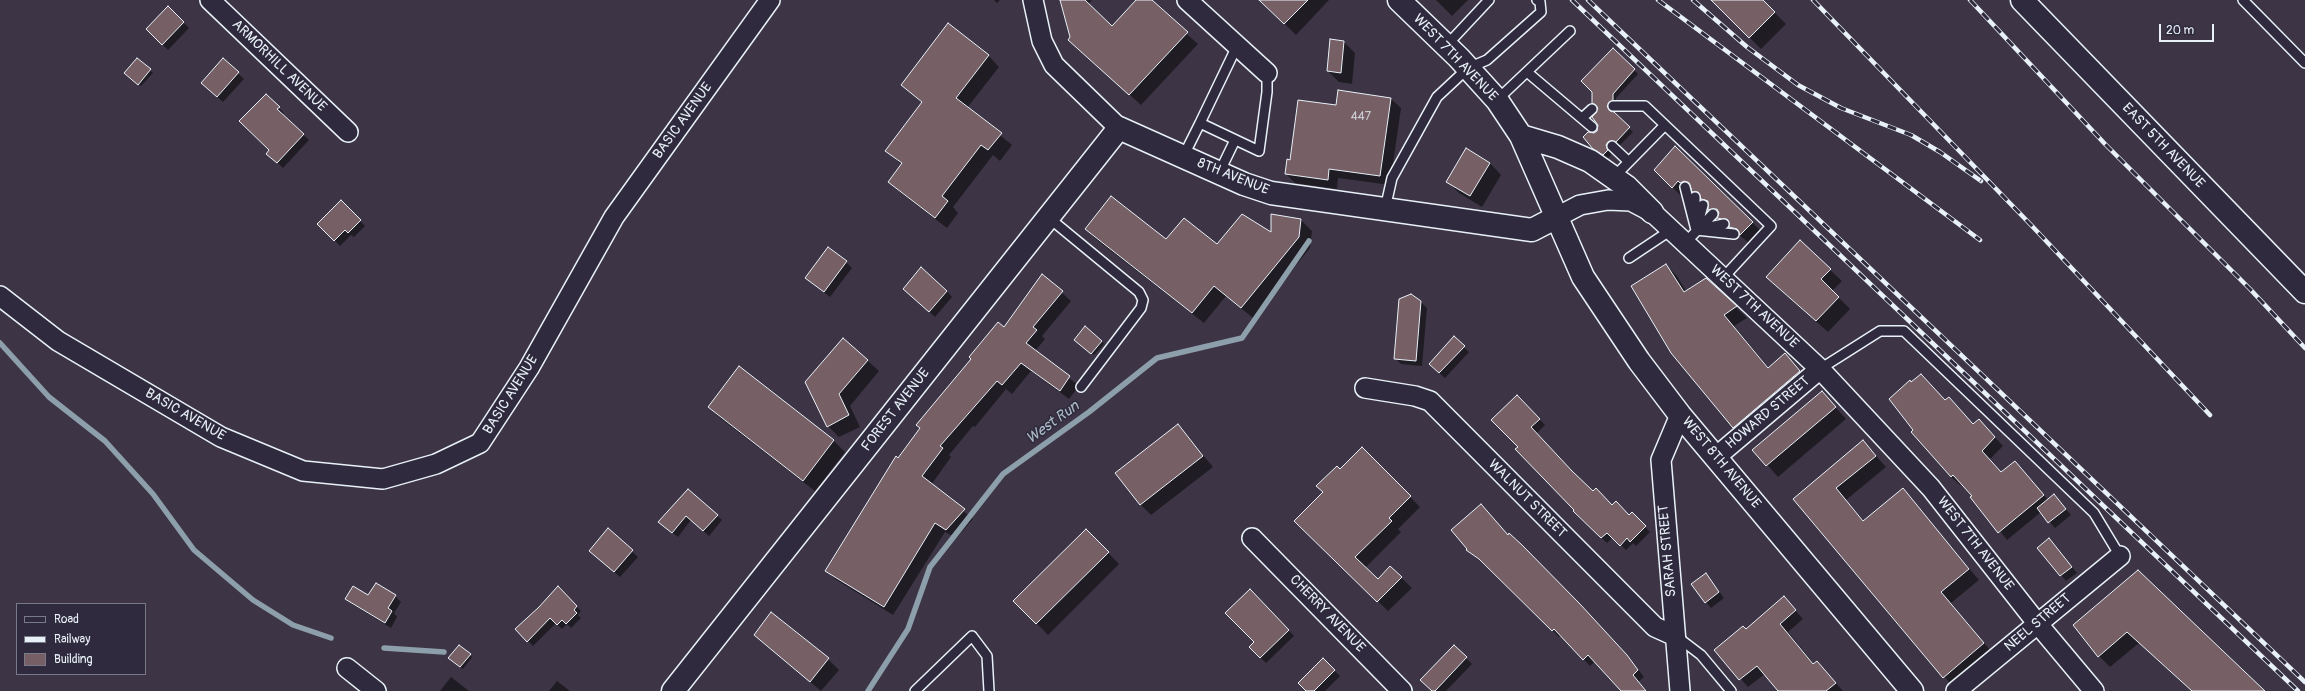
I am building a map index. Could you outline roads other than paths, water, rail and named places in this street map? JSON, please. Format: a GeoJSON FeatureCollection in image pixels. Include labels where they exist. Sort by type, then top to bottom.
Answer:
{"type":"FeatureCollection","features":[{"type":"Feature","properties":{"kind":"street","name":"ARMORHILL AVENUE"},"geometry":{"type":"LineString","coordinates":[[210,0],[226,18],[348,132]]}},
{"type":"Feature","properties":{"kind":"street","name":"BASIC AVENUE"},"geometry":{"type":"LineString","coordinates":[[0,296],[58,341],[221,438],[303,471],[382,479],[436,464],[480,443],[529,368],[614,217],[770,0]]}},
{"type":"Feature","properties":{"kind":"street","name":"8TH AVENUE"},"geometry":{"type":"LineString","coordinates":[[1033,0],[1042,41],[1054,65],[1119,128],[1218,173],[1271,193],[1532,230],[1557,217]]}},
{"type":"Feature","properties":{"kind":"street","name":"WEST 7TH AVENUE"},"geometry":{"type":"LineString","coordinates":[[1399,0],[1468,68],[1497,100],[1521,136],[1557,217],[1580,205],[1608,200],[1631,201],[1652,212],[1671,230],[1690,236],[1723,278],[1820,369],[1931,488],[2037,623],[2094,691]]}},
{"type":"Feature","properties":{"kind":"street","name":"EAST 5TH AVENUE"},"geometry":{"type":"LineString","coordinates":[[2022,0],[2305,292]]}},
{"type":"Feature","properties":{"kind":"street"},"geometry":{"type":"LineString","coordinates":[[1196,3],[1267,73]]}},
{"type":"Feature","properties":{"kind":"street","name":"FOREST AVENUE"},"geometry":{"type":"LineString","coordinates":[[673,691],[1119,128]]}},
{"type":"Feature","properties":{"kind":"street"},"geometry":{"type":"LineString","coordinates":[[1521,136],[1558,147],[1590,160],[1614,178],[1652,212]]}},
{"type":"Feature","properties":{"kind":"street","name":"WEST 8TH AVENUE"},"geometry":{"type":"LineString","coordinates":[[1557,217],[1583,277],[1639,361],[1680,415],[1912,691]]}},
{"type":"Feature","properties":{"kind":"street","name":"HOWARD STREET"},"geometry":{"type":"LineString","coordinates":[[1716,457],[1820,369]]}},
{"type":"Feature","properties":{"kind":"street","name":"WALNUT STREET"},"geometry":{"type":"LineString","coordinates":[[1365,388],[1415,396],[1430,402],[1655,628],[1675,636]]}},
{"type":"Feature","properties":{"kind":"street","name":"SARAH STREET"},"geometry":{"type":"LineString","coordinates":[[1680,415],[1661,460],[1680,691]]}},
{"type":"Feature","properties":{"kind":"street","name":"CHERRY AVENUE"},"geometry":{"type":"LineString","coordinates":[[1252,538],[1402,691]]}},
{"type":"Feature","properties":{"kind":"street","name":"NEEL STREET"},"geometry":{"type":"LineString","coordinates":[[1956,691],[2120,556]]}},
{"type":"Feature","properties":{"kind":"street"},"geometry":{"type":"LineString","coordinates":[[347,668],[376,691]]}},
{"type":"Feature","properties":{"kind":"lane"},"geometry":{"type":"LineString","coordinates":[[1446,46],[1489,0]]}},
{"type":"Feature","properties":{"kind":"lane"},"geometry":{"type":"LineString","coordinates":[[1385,209],[1392,178],[1437,97],[1468,68],[1487,60],[1541,12],[1540,2],[1537,0]]}},
{"type":"Feature","properties":{"kind":"lane"},"geometry":{"type":"LineString","coordinates":[[2243,0],[2305,63]]}},
{"type":"Feature","properties":{"kind":"lane"},"geometry":{"type":"LineString","coordinates":[[1497,100],[1570,31]]}},
{"type":"Feature","properties":{"kind":"lane"},"geometry":{"type":"LineString","coordinates":[[1183,157],[1238,46]]}},
{"type":"Feature","properties":{"kind":"lane"},"geometry":{"type":"LineString","coordinates":[[1527,72],[1592,128]]}},
{"type":"Feature","properties":{"kind":"lane"},"geometry":{"type":"LineString","coordinates":[[1200,123],[1259,152],[1267,92],[1267,73]]}},
{"type":"Feature","properties":{"kind":"lane"},"geometry":{"type":"LineString","coordinates":[[1613,106],[1645,106],[1771,226],[1723,278]]}},
{"type":"Feature","properties":{"kind":"lane"},"geometry":{"type":"LineString","coordinates":[[1582,118],[1592,109]]}},
{"type":"Feature","properties":{"kind":"lane"},"geometry":{"type":"LineString","coordinates":[[1614,178],[1665,124]]}},
{"type":"Feature","properties":{"kind":"lane"},"geometry":{"type":"LineString","coordinates":[[1218,173],[1235,140]]}},
{"type":"Feature","properties":{"kind":"lane"},"geometry":{"type":"LineString","coordinates":[[1612,146],[1629,162]]}},
{"type":"Feature","properties":{"kind":"lane"},"geometry":{"type":"LineString","coordinates":[[1699,171],[1706,163]]}},
{"type":"Feature","properties":{"kind":"lane"},"geometry":{"type":"LineString","coordinates":[[1708,180],[1715,172]]}},
{"type":"Feature","properties":{"kind":"lane"},"geometry":{"type":"LineString","coordinates":[[1718,189],[1724,181]]}},
{"type":"Feature","properties":{"kind":"lane"},"geometry":{"type":"LineString","coordinates":[[1685,187],[1690,236]]}},
{"type":"Feature","properties":{"kind":"lane"},"geometry":{"type":"LineString","coordinates":[[1727,198],[1734,190]]}},
{"type":"Feature","properties":{"kind":"lane"},"geometry":{"type":"LineString","coordinates":[[1690,236],[1694,197]]}},
{"type":"Feature","properties":{"kind":"lane"},"geometry":{"type":"LineString","coordinates":[[1739,209],[1745,201]]}},
{"type":"Feature","properties":{"kind":"lane"},"geometry":{"type":"LineString","coordinates":[[1690,236],[1703,205]]}},
{"type":"Feature","properties":{"kind":"lane"},"geometry":{"type":"LineString","coordinates":[[1749,218],[1755,210]]}},
{"type":"Feature","properties":{"kind":"lane"},"geometry":{"type":"LineString","coordinates":[[1690,236],[1713,214]]}},
{"type":"Feature","properties":{"kind":"lane"},"geometry":{"type":"LineString","coordinates":[[1048,217],[1139,292],[1143,300],[1142,308],[1081,386]]}},
{"type":"Feature","properties":{"kind":"lane"},"geometry":{"type":"LineString","coordinates":[[1690,236],[1724,224]]}},
{"type":"Feature","properties":{"kind":"lane"},"geometry":{"type":"LineString","coordinates":[[1629,258],[1671,230]]}},
{"type":"Feature","properties":{"kind":"lane"},"geometry":{"type":"LineString","coordinates":[[1690,236],[1734,234]]}},
{"type":"Feature","properties":{"kind":"lane"},"geometry":{"type":"LineString","coordinates":[[1820,369],[1880,331],[1904,330],[2094,513],[2120,556]]}},
{"type":"Feature","properties":{"kind":"lane"},"geometry":{"type":"LineString","coordinates":[[915,691],[972,636],[987,656],[989,691]]}},
{"type":"Feature","properties":{"kind":"lane"},"geometry":{"type":"LineString","coordinates":[[1675,636],[1702,655],[1731,691]]}},
{"type":"Feature","properties":{"kind":"waterway","name":"West Run"},"geometry":{"type":"LineString","coordinates":[[868,691],[908,629],[930,567],[1003,474],[1089,412],[1157,358],[1242,338],[1309,241]]}},
{"type":"Feature","properties":{"kind":"waterway"},"geometry":{"type":"LineString","coordinates":[[0,343],[49,397],[105,441],[153,494],[194,550],[253,600],[293,625],[331,638]]}},
{"type":"Feature","properties":{"kind":"waterway"},"geometry":{"type":"LineString","coordinates":[[384,648],[444,652]]}},
{"type":"Feature","properties":{"kind":"railway"},"geometry":{"type":"LineString","coordinates":[[1572,0],[2298,691]]}},
{"type":"Feature","properties":{"kind":"railway"},"geometry":{"type":"LineString","coordinates":[[1588,0],[2305,682]]}},
{"type":"Feature","properties":{"kind":"railway"},"geometry":{"type":"LineString","coordinates":[[1658,0],[1980,240]]}},
{"type":"Feature","properties":{"kind":"railway"},"geometry":{"type":"LineString","coordinates":[[1693,0],[1747,47],[1798,85],[1841,108],[1911,135],[1940,152],[1981,181]]}},
{"type":"Feature","properties":{"kind":"railway"},"geometry":{"type":"LineString","coordinates":[[1813,0],[2032,226],[2210,415]]}},
{"type":"Feature","properties":{"kind":"railway"},"geometry":{"type":"LineString","coordinates":[[1970,0],[2105,144],[2250,289],[2305,348]]}}]}
